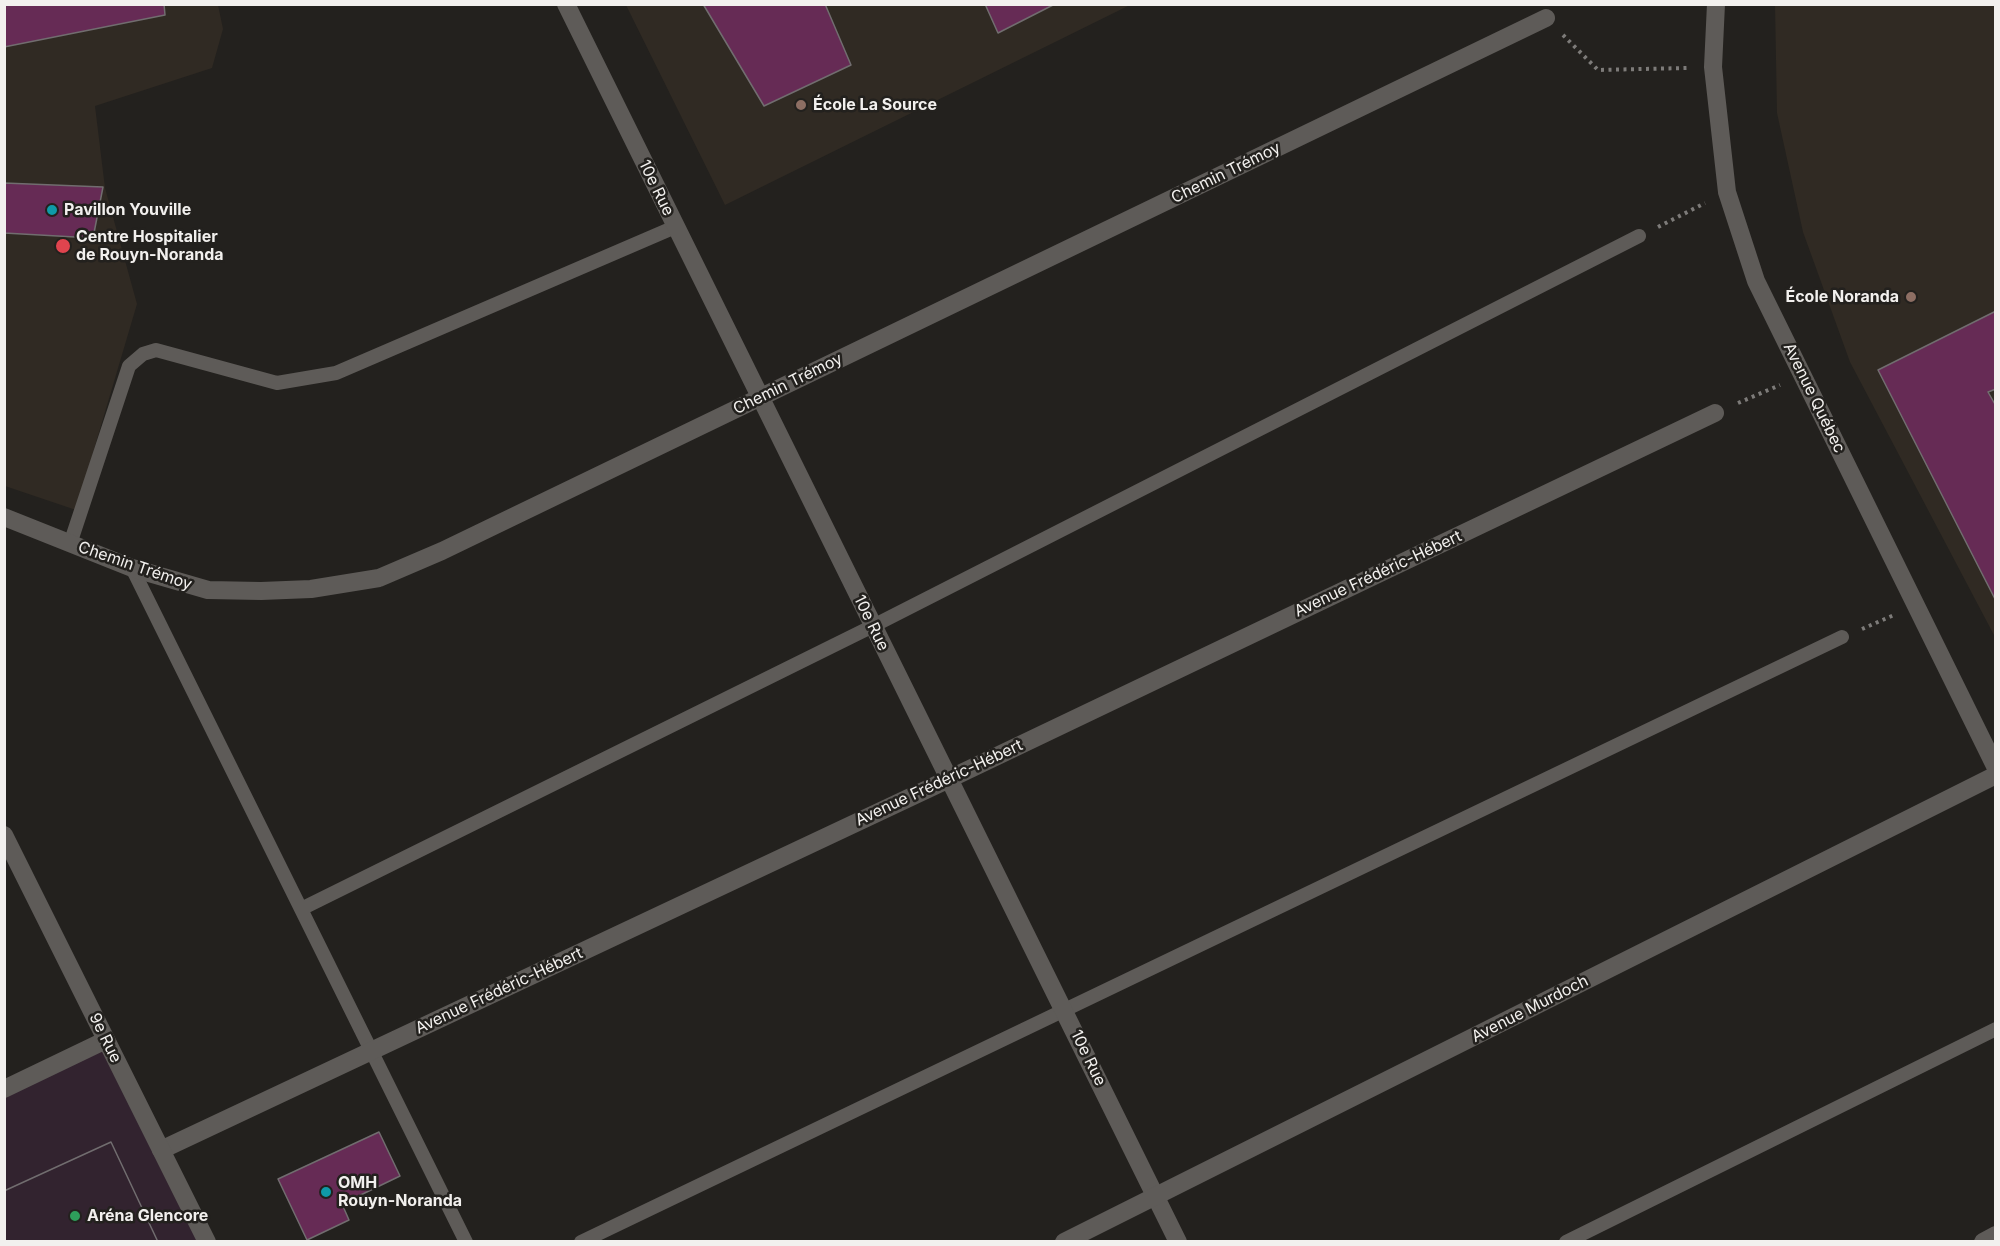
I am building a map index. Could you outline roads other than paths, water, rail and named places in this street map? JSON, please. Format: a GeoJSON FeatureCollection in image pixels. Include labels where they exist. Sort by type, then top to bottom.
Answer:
{"type":"FeatureCollection","features":[{"type":"Feature","properties":{"kind":"street","name":"10e Rue"},"geometry":{"type":"LineString","coordinates":[[566,4],[1178,1242]]}},
{"type":"Feature","properties":{"kind":"street","name":"Avenue Québec"},"geometry":{"type":"LineString","coordinates":[[1716,4],[1713,67],[1727,192],[1756,281],[1995,768]]}},
{"type":"Feature","properties":{"kind":"street","name":"Chemin Trémoy"},"geometry":{"type":"LineString","coordinates":[[4,517],[132,568],[208,590],[311,589],[379,578],[442,551],[1546,18]]}},
{"type":"Feature","properties":{"kind":"street","name":"Avenue Frédéric-Hébert"},"geometry":{"type":"LineString","coordinates":[[161,1150],[949,779],[1715,413]]}},
{"type":"Feature","properties":{"kind":"street","name":"Avenue Murdoch"},"geometry":{"type":"LineString","coordinates":[[1064,1242],[1995,775]]}},
{"type":"Feature","properties":{"kind":"street","name":"9e Rue"},"geometry":{"type":"LineString","coordinates":[[4,835],[207,1242]]}},
{"type":"Feature","properties":{"kind":"street"},"geometry":{"type":"LineString","coordinates":[[4,1089],[106,1040]]}},
{"type":"Feature","properties":{"kind":"street"},"geometry":{"type":"LineString","coordinates":[[1983,1242],[1995,1236]]}},
{"type":"Feature","properties":{"kind":"lane"},"geometry":{"type":"LineString","coordinates":[[70,544],[129,366],[143,354],[156,350],[277,383],[336,373],[675,227]]}},
{"type":"Feature","properties":{"kind":"lane"},"geometry":{"type":"LineString","coordinates":[[301,909],[873,626],[1639,236]]}},
{"type":"Feature","properties":{"kind":"lane"},"geometry":{"type":"LineString","coordinates":[[132,568],[466,1242]]}},
{"type":"Feature","properties":{"kind":"lane"},"geometry":{"type":"LineString","coordinates":[[581,1242],[1842,637]]}},
{"type":"Feature","properties":{"kind":"lane"},"geometry":{"type":"LineString","coordinates":[[1566,1242],[1995,1029]]}},
{"type":"Feature","properties":{"kind":"place","name":"École La Source"},"geometry":{"type":"Point","coordinates":[801,105]}},
{"type":"Feature","properties":{"kind":"place","name":"Pavillon Youville"},"geometry":{"type":"Point","coordinates":[52,210]}},
{"type":"Feature","properties":{"kind":"place","name":"Centre Hospitalier de Rouyn-Noranda"},"geometry":{"type":"Point","coordinates":[63,246]}},
{"type":"Feature","properties":{"kind":"place","name":"École Noranda"},"geometry":{"type":"Point","coordinates":[1911,297]}},
{"type":"Feature","properties":{"kind":"place","name":"OMH Rouyn-Noranda"},"geometry":{"type":"Point","coordinates":[326,1192]}},
{"type":"Feature","properties":{"kind":"place","name":"Aréna Glencore"},"geometry":{"type":"Point","coordinates":[75,1216]}}]}
